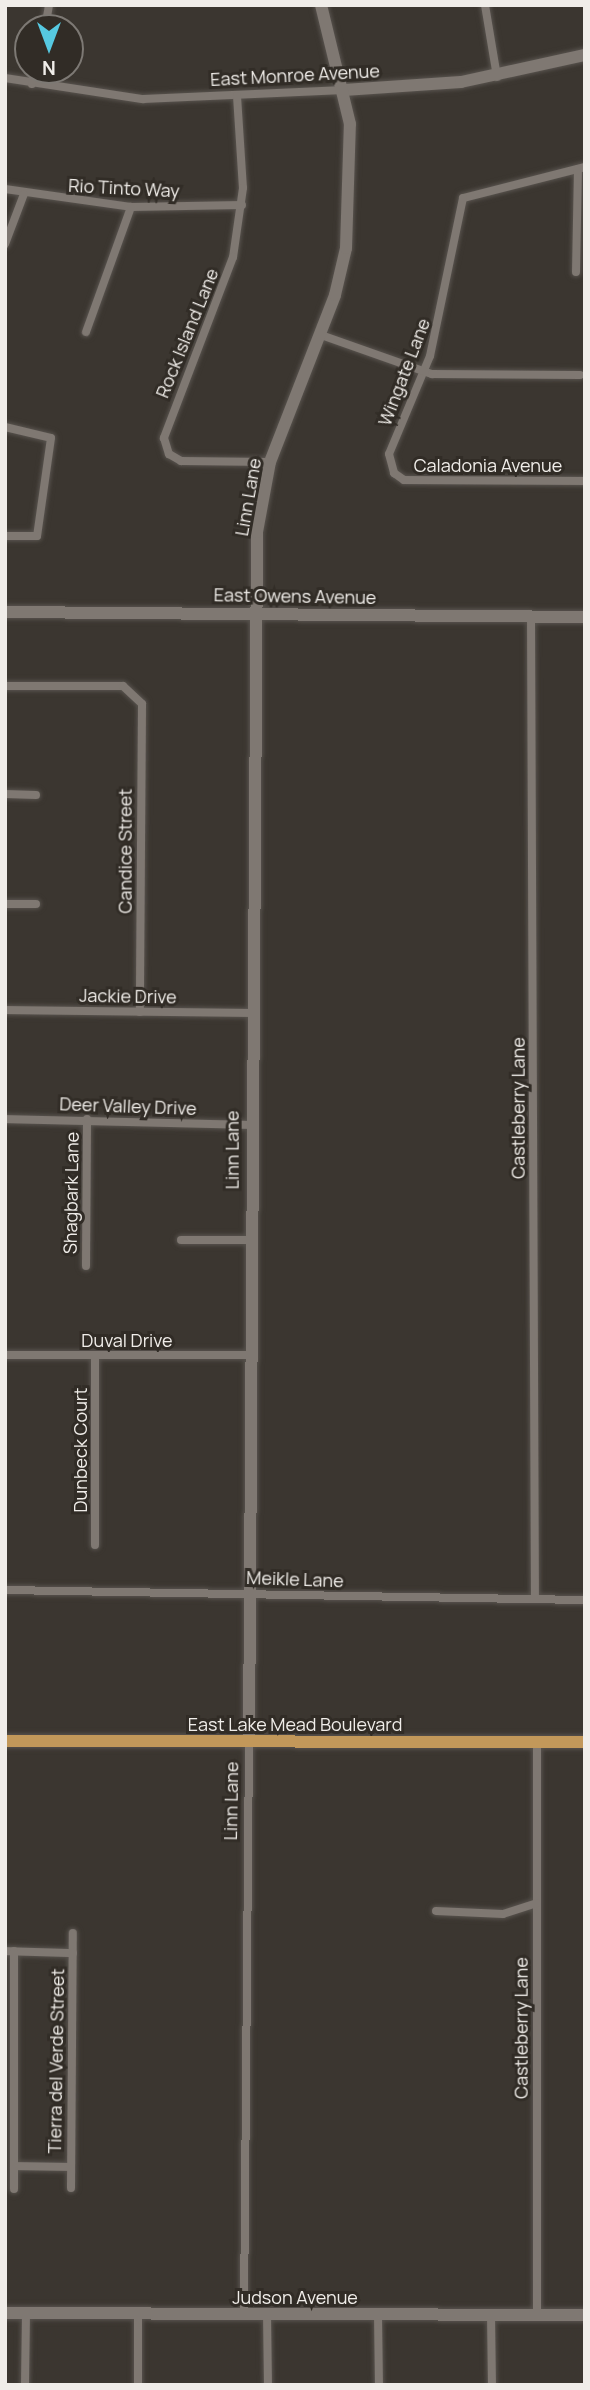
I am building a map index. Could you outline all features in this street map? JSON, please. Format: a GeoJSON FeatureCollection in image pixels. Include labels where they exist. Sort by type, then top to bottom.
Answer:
{"type":"FeatureCollection","features":[{"type":"Feature","properties":{"kind":"main road","name":"East Lake Mead Boulevard"},"geometry":{"type":"LineString","coordinates":[[5,1741],[585,1742]]}},
{"type":"Feature","properties":{"kind":"street","name":"Linn Lane"},"geometry":{"type":"LineString","coordinates":[[244,2314],[250,1593],[248,1240],[257,533],[270,462],[321,335],[346,248],[352,176],[344,90],[321,5]]}},
{"type":"Feature","properties":{"kind":"street"},"geometry":{"type":"LineString","coordinates":[[485,5],[497,77]]}},
{"type":"Feature","properties":{"kind":"street","name":"East Monroe Avenue"},"geometry":{"type":"LineString","coordinates":[[5,78],[32,85],[143,99],[237,96],[497,77],[585,55]]}},
{"type":"Feature","properties":{"kind":"street","name":"Rock Island Lane"},"geometry":{"type":"LineString","coordinates":[[237,96],[242,205],[224,288],[164,438],[169,454],[181,461],[270,462]]}},
{"type":"Feature","properties":{"kind":"street"},"geometry":{"type":"LineString","coordinates":[[576,272],[582,168]]}},
{"type":"Feature","properties":{"kind":"street","name":"Wingate Lane"},"geometry":{"type":"LineString","coordinates":[[394,473],[389,454],[424,373],[445,302],[463,198],[582,168]]}},
{"type":"Feature","properties":{"kind":"street","name":"Rio Tinto Way"},"geometry":{"type":"LineString","coordinates":[[5,189],[24,194],[131,206],[242,205]]}},
{"type":"Feature","properties":{"kind":"street"},"geometry":{"type":"LineString","coordinates":[[5,244],[24,194]]}},
{"type":"Feature","properties":{"kind":"street"},"geometry":{"type":"LineString","coordinates":[[86,332],[131,206]]}},
{"type":"Feature","properties":{"kind":"street"},"geometry":{"type":"LineString","coordinates":[[321,335],[424,373],[580,375]]}},
{"type":"Feature","properties":{"kind":"street"},"geometry":{"type":"LineString","coordinates":[[5,427],[51,438],[37,537],[5,536]]}},
{"type":"Feature","properties":{"kind":"street","name":"Caladonia Avenue"},"geometry":{"type":"LineString","coordinates":[[394,473],[404,480],[585,481]]}},
{"type":"Feature","properties":{"kind":"street","name":"East Owens Avenue"},"geometry":{"type":"LineString","coordinates":[[5,612],[585,617]]}},
{"type":"Feature","properties":{"kind":"street","name":"Castleberry Lane"},"geometry":{"type":"LineString","coordinates":[[531,616],[535,1599]]}},
{"type":"Feature","properties":{"kind":"street","name":"Candice Street"},"geometry":{"type":"LineString","coordinates":[[5,686],[123,686],[136,693],[142,704],[140,1012]]}},
{"type":"Feature","properties":{"kind":"street"},"geometry":{"type":"LineString","coordinates":[[5,794],[36,795]]}},
{"type":"Feature","properties":{"kind":"street"},"geometry":{"type":"LineString","coordinates":[[5,904],[36,904]]}},
{"type":"Feature","properties":{"kind":"street","name":"Jackie Drive"},"geometry":{"type":"LineString","coordinates":[[5,1010],[250,1013]]}},
{"type":"Feature","properties":{"kind":"street","name":"Deer Valley Drive"},"geometry":{"type":"LineString","coordinates":[[5,1119],[249,1125]]}},
{"type":"Feature","properties":{"kind":"street","name":"Shagbark Lane"},"geometry":{"type":"LineString","coordinates":[[86,1266],[87,1119]]}},
{"type":"Feature","properties":{"kind":"street"},"geometry":{"type":"LineString","coordinates":[[181,1240],[248,1240]]}},
{"type":"Feature","properties":{"kind":"street","name":"Duval Drive"},"geometry":{"type":"LineString","coordinates":[[5,1355],[248,1354]]}},
{"type":"Feature","properties":{"kind":"street","name":"Dunbeck Court"},"geometry":{"type":"LineString","coordinates":[[95,1545],[96,1356]]}},
{"type":"Feature","properties":{"kind":"street","name":"Meikle Lane"},"geometry":{"type":"LineString","coordinates":[[5,1590],[585,1600]]}},
{"type":"Feature","properties":{"kind":"street","name":"Castleberry Lane"},"geometry":{"type":"LineString","coordinates":[[537,1741],[537,2315]]}},
{"type":"Feature","properties":{"kind":"street"},"geometry":{"type":"LineString","coordinates":[[436,1911],[503,1914],[537,1903]]}},
{"type":"Feature","properties":{"kind":"street","name":"Tierra del Verde Street"},"geometry":{"type":"LineString","coordinates":[[71,2188],[73,1933]]}},
{"type":"Feature","properties":{"kind":"street"},"geometry":{"type":"LineString","coordinates":[[14,2189],[10,1951],[73,1953]]}},
{"type":"Feature","properties":{"kind":"street"},"geometry":{"type":"LineString","coordinates":[[14,2166],[71,2167]]}},
{"type":"Feature","properties":{"kind":"street","name":"Judson Avenue"},"geometry":{"type":"LineString","coordinates":[[5,2313],[585,2315]]}},
{"type":"Feature","properties":{"kind":"street"},"geometry":{"type":"LineString","coordinates":[[26,2313],[26,2385]]}},
{"type":"Feature","properties":{"kind":"street"},"geometry":{"type":"LineString","coordinates":[[138,2314],[138,2385]]}},
{"type":"Feature","properties":{"kind":"street"},"geometry":{"type":"LineString","coordinates":[[267,2314],[268,2385]]}},
{"type":"Feature","properties":{"kind":"street"},"geometry":{"type":"LineString","coordinates":[[378,2315],[379,2385]]}},
{"type":"Feature","properties":{"kind":"street"},"geometry":{"type":"LineString","coordinates":[[491,2315],[492,2385]]}}]}
